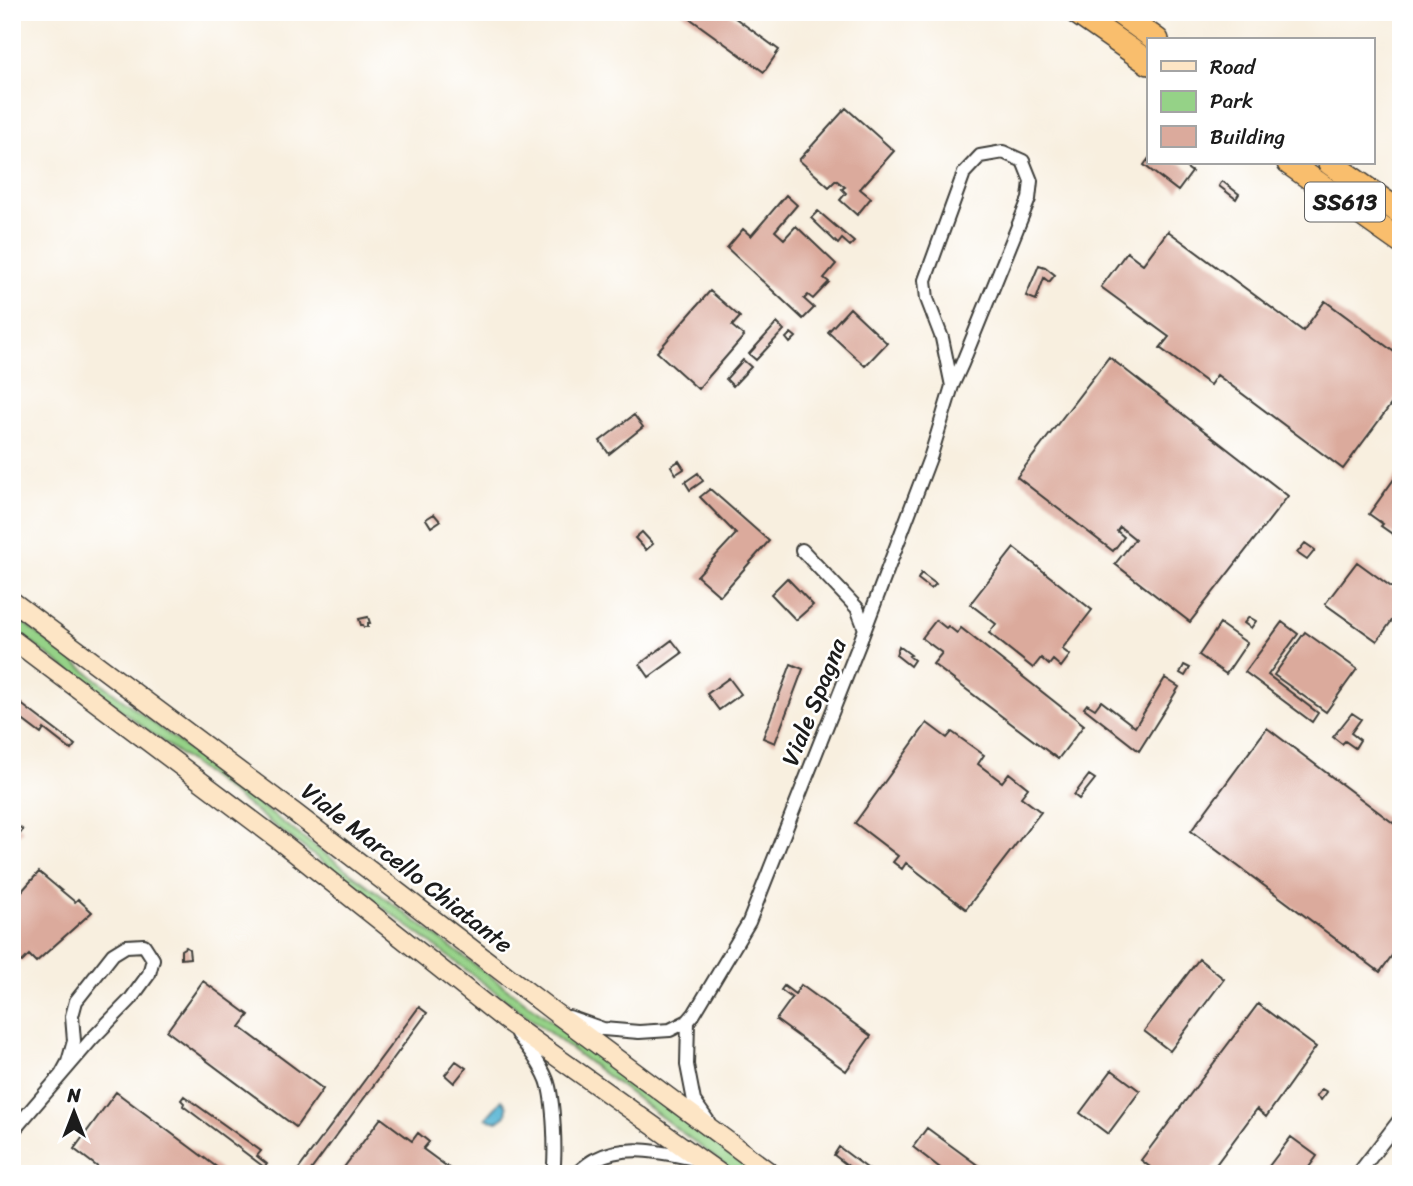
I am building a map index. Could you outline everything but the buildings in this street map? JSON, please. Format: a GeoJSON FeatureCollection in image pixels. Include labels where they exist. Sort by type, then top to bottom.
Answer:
{"type":"FeatureCollection","features":[{"type":"Feature","properties":{"kind":"highway"},"geometry":{"type":"LineString","coordinates":[[1076,12],[1147,63]]}},
{"type":"Feature","properties":{"kind":"highway"},"geometry":{"type":"LineString","coordinates":[[1118,12],[1154,38]]}},
{"type":"Feature","properties":{"kind":"highway","name":"SS613"},"geometry":{"type":"LineString","coordinates":[[1290,164],[1401,242]]}},
{"type":"Feature","properties":{"kind":"highway","name":"SS613"},"geometry":{"type":"LineString","coordinates":[[1331,164],[1401,213]]}},
{"type":"Feature","properties":{"kind":"street","name":"Viale Spagna"},"geometry":{"type":"LineString","coordinates":[[688,1021],[749,922],[931,455],[952,386],[1029,199],[1031,181],[1023,161],[1003,152],[980,156],[964,173],[925,280],[927,299],[942,338],[952,386]]}},
{"type":"Feature","properties":{"kind":"street"},"geometry":{"type":"LineString","coordinates":[[802,550],[857,608],[865,629]]}},
{"type":"Feature","properties":{"kind":"street","name":"Viale Marcello Chiatante"},"geometry":{"type":"LineString","coordinates":[[12,601],[772,1174]]}},
{"type":"Feature","properties":{"kind":"street"},"geometry":{"type":"LineString","coordinates":[[12,639],[276,838],[505,1020],[721,1174]]}},
{"type":"Feature","properties":{"kind":"street"},"geometry":{"type":"LineString","coordinates":[[12,1132],[91,1040],[130,1000],[149,974],[153,958],[144,945],[126,946],[113,954],[76,1001],[72,1016],[74,1041],[62,1073]]}},
{"type":"Feature","properties":{"kind":"street"},"geometry":{"type":"LineString","coordinates":[[554,1012],[603,1029],[639,1032],[670,1030],[688,1021],[687,1065],[694,1101],[713,1130]]}},
{"type":"Feature","properties":{"kind":"street"},"geometry":{"type":"LineString","coordinates":[[505,1020],[531,1052],[547,1082],[554,1139],[553,1174]]}},
{"type":"Feature","properties":{"kind":"street"},"geometry":{"type":"LineString","coordinates":[[1358,1174],[1401,1118]]}},
{"type":"Feature","properties":{"kind":"street"},"geometry":{"type":"LineString","coordinates":[[576,1174],[593,1160],[617,1151],[662,1152],[703,1160]]}},
{"type":"Feature","properties":{"kind":"green space"},"geometry":{"type":"Polygon","coordinates":[[[12,614],[286,825],[758,1174],[737,1174],[12,628],[12,614]]]}},
{"type":"Feature","properties":{"kind":"water"},"geometry":{"type":"Polygon","coordinates":[[[502,1100],[507,1106],[506,1115],[498,1121],[486,1118],[502,1100]]]}}]}
